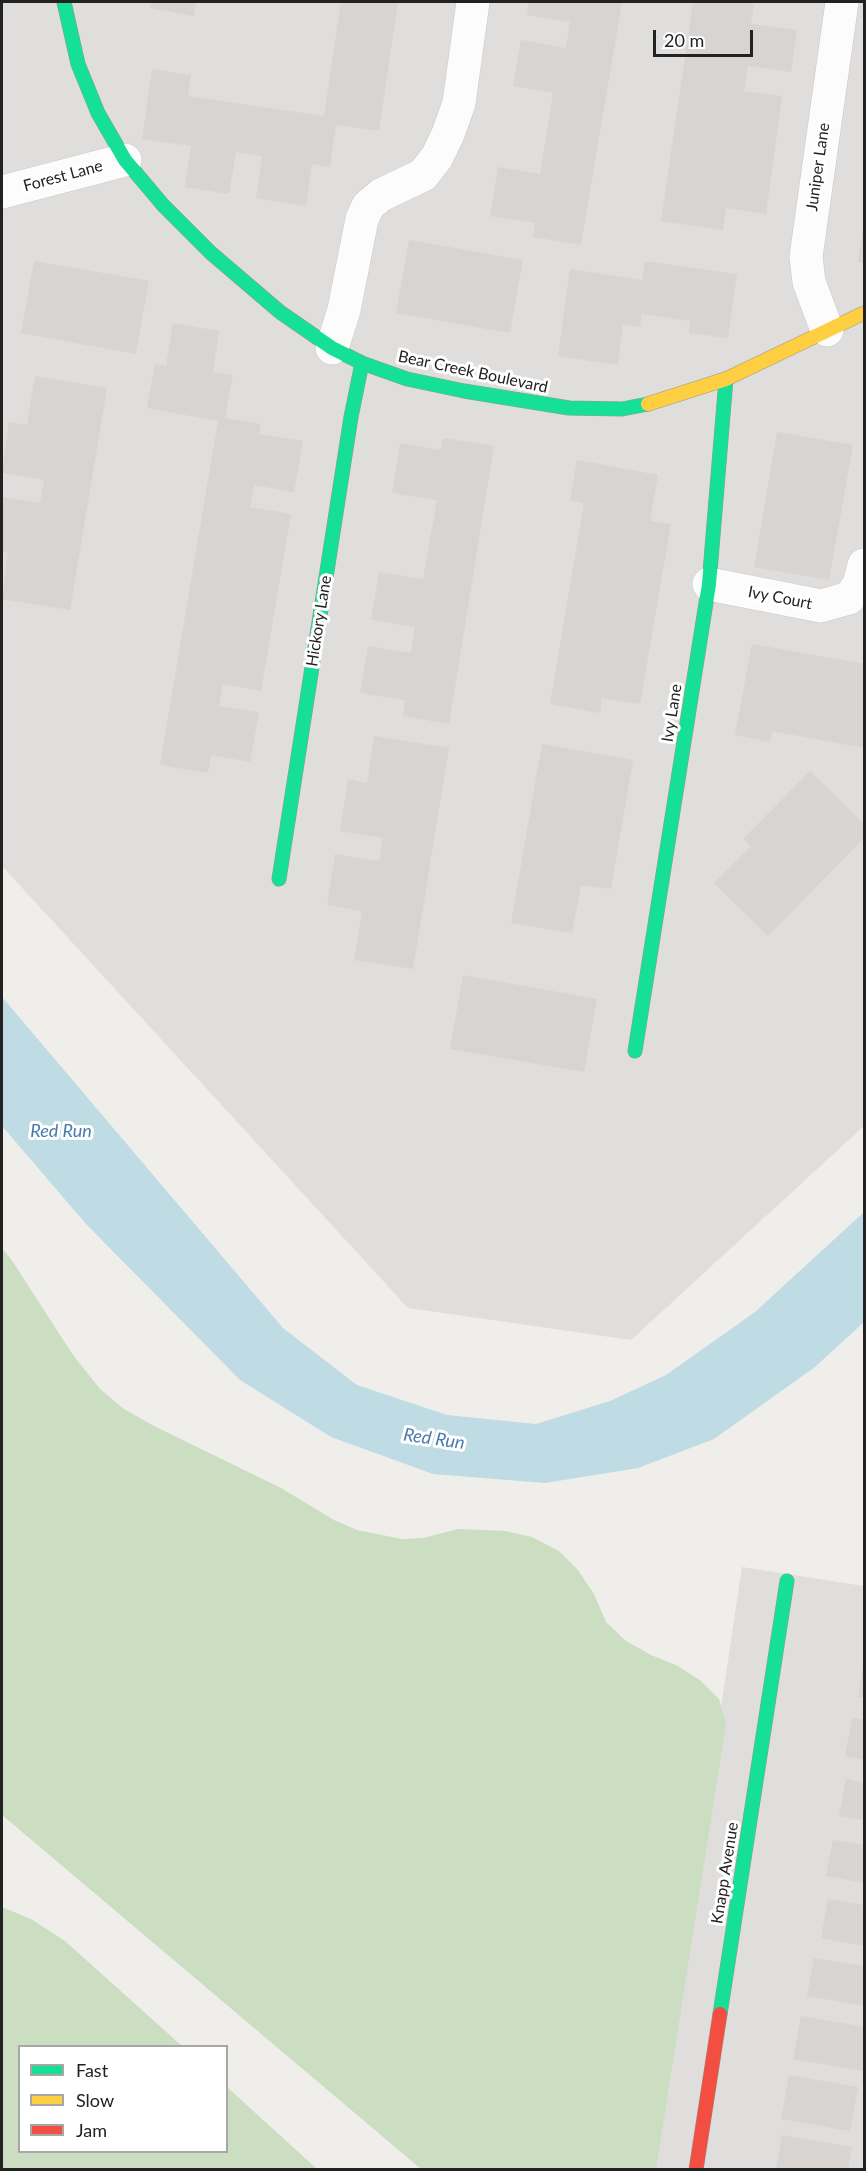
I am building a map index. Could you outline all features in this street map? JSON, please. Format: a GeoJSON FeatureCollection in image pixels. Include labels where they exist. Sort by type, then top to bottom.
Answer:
{"type":"FeatureCollection","features":[{"type":"Feature","properties":{"kind":"street","name":"Bear Creek Boulevard"},"geometry":{"type":"LineString","coordinates":[[64,2],[78,64],[98,113],[124,160],[163,206],[212,254],[280,312],[332,348],[362,363],[419,381],[569,408],[622,409],[661,401],[726,379],[864,313]]}},
{"type":"Feature","properties":{"kind":"street"},"geometry":{"type":"LineString","coordinates":[[332,348],[344,310],[362,219],[368,206],[381,195],[423,175],[437,157],[448,134],[459,102],[473,2]]}},
{"type":"Feature","properties":{"kind":"street","name":"Juniper Lane"},"geometry":{"type":"LineString","coordinates":[[827,330],[809,282],[806,257],[842,2]]}},
{"type":"Feature","properties":{"kind":"street","name":"Forest Lane"},"geometry":{"type":"LineString","coordinates":[[2,195],[124,160]]}},
{"type":"Feature","properties":{"kind":"street","name":"Hickory Lane"},"geometry":{"type":"LineString","coordinates":[[279,879],[351,417],[362,363]]}},
{"type":"Feature","properties":{"kind":"street","name":"Ivy Lane"},"geometry":{"type":"LineString","coordinates":[[635,1051],[709,584],[726,379]]}},
{"type":"Feature","properties":{"kind":"street","name":"Ivy Court"},"geometry":{"type":"LineString","coordinates":[[709,584],[821,606],[849,598],[860,585],[864,564]]}},
{"type":"Feature","properties":{"kind":"street","name":"Knapp Avenue"},"geometry":{"type":"LineString","coordinates":[[696,2169],[787,1581]]}},
{"type":"Feature","properties":{"kind":"shaded area"},"geometry":{"type":"Polygon","coordinates":[[[2,2],[864,2],[864,1126],[631,1340],[408,1308],[2,866],[2,2]]]}},
{"type":"Feature","properties":{"kind":"shaded area"},"geometry":{"type":"Polygon","coordinates":[[[742,1567],[864,1586],[864,2169],[652,2170],[742,1567]]]}},
{"type":"Feature","properties":{"kind":"green space"},"geometry":{"type":"Polygon","coordinates":[[[2,1248],[73,1355],[100,1389],[124,1409],[281,1488],[334,1520],[357,1530],[402,1539],[423,1538],[458,1529],[505,1531],[532,1537],[559,1551],[578,1570],[594,1594],[606,1622],[626,1641],[678,1666],[701,1681],[719,1699],[726,1724],[656,2169],[421,2169],[2,1815],[2,1248]]]}},
{"type":"Feature","properties":{"kind":"green space"},"geometry":{"type":"Polygon","coordinates":[[[2,1907],[31,1919],[65,1941],[181,2045],[18,2045],[18,2153],[228,2153],[228,2088],[317,2169],[2,2169],[2,1907]]]}},
{"type":"Feature","properties":{"kind":"water","name":"Red Run"},"geometry":{"type":"Polygon","coordinates":[[[2,997],[283,1328],[357,1385],[447,1415],[536,1424],[610,1401],[666,1375],[755,1312],[864,1212],[864,1322],[815,1367],[714,1439],[638,1468],[545,1483],[433,1474],[331,1437],[240,1380],[86,1224],[2,1126],[2,997]]]}},
{"type":"Feature","properties":{"kind":"building"},"geometry":{"type":"Polygon","coordinates":[[[151,2],[196,2],[194,16],[150,8],[151,2]]]}},
{"type":"Feature","properties":{"kind":"building"},"geometry":{"type":"Polygon","coordinates":[[[341,2],[398,2],[379,131],[336,125],[330,167],[312,164],[306,206],[256,198],[262,156],[236,152],[229,194],[185,187],[191,146],[142,139],[152,69],[191,75],[188,96],[324,116],[341,2]]]}},
{"type":"Feature","properties":{"kind":"building"},"geometry":{"type":"Polygon","coordinates":[[[529,2],[622,2],[581,245],[533,237],[535,223],[490,216],[498,167],[540,174],[553,93],[513,86],[521,40],[566,48],[570,22],[527,15],[529,2]]]}},
{"type":"Feature","properties":{"kind":"building"},"geometry":{"type":"Polygon","coordinates":[[[693,2],[754,2],[751,24],[797,30],[791,72],[748,66],[744,91],[782,96],[766,214],[726,208],[723,230],[661,221],[693,2]]]}},
{"type":"Feature","properties":{"kind":"building"},"geometry":{"type":"Polygon","coordinates":[[[864,229],[864,263],[858,262],[864,229]]]}},
{"type":"Feature","properties":{"kind":"building"},"geometry":{"type":"Polygon","coordinates":[[[409,240],[523,260],[510,333],[396,313],[409,240]]]}},
{"type":"Feature","properties":{"kind":"building"},"geometry":{"type":"Polygon","coordinates":[[[34,261],[149,281],[136,354],[21,333],[34,261]]]}},
{"type":"Feature","properties":{"kind":"building"},"geometry":{"type":"Polygon","coordinates":[[[645,261],[737,274],[728,338],[689,333],[690,321],[642,314],[640,327],[623,324],[618,365],[558,356],[570,269],[642,280],[645,261]]]}},
{"type":"Feature","properties":{"kind":"building"},"geometry":{"type":"Polygon","coordinates":[[[173,323],[219,331],[213,372],[233,375],[225,418],[261,424],[259,434],[303,441],[294,492],[254,485],[250,507],[291,514],[261,691],[223,684],[219,706],[259,712],[250,762],[211,755],[208,773],[160,765],[218,421],[147,408],[155,364],[166,366],[173,323]]]}},
{"type":"Feature","properties":{"kind":"building"},"geometry":{"type":"Polygon","coordinates":[[[35,376],[107,388],[70,610],[2,599],[8,552],[2,551],[2,497],[40,503],[44,480],[2,473],[9,422],[27,425],[35,376]]]}},
{"type":"Feature","properties":{"kind":"building"},"geometry":{"type":"Polygon","coordinates":[[[777,432],[853,445],[829,580],[754,567],[777,432]]]}},
{"type":"Feature","properties":{"kind":"building"},"geometry":{"type":"Polygon","coordinates":[[[443,438],[494,446],[449,724],[403,716],[405,700],[360,693],[368,646],[411,653],[415,627],[371,620],[379,572],[423,579],[437,500],[392,493],[400,443],[441,450],[443,438]]]}},
{"type":"Feature","properties":{"kind":"building"},"geometry":{"type":"Polygon","coordinates":[[[577,460],[658,475],[650,521],[671,524],[640,704],[602,698],[600,713],[550,704],[584,503],[570,500],[577,460]]]}},
{"type":"Feature","properties":{"kind":"building"},"geometry":{"type":"Polygon","coordinates":[[[752,644],[864,664],[864,748],[772,731],[770,742],[735,735],[752,644]]]}},
{"type":"Feature","properties":{"kind":"building"},"geometry":{"type":"Polygon","coordinates":[[[374,736],[449,748],[413,969],[354,960],[362,911],[327,905],[335,854],[379,861],[383,838],[340,831],[348,779],[367,783],[374,736]]]}},
{"type":"Feature","properties":{"kind":"building"},"geometry":{"type":"Polygon","coordinates":[[[542,744],[633,760],[611,889],[581,885],[572,933],[511,923],[542,744]]]}},
{"type":"Feature","properties":{"kind":"building"},"geometry":{"type":"Polygon","coordinates":[[[810,771],[864,824],[864,838],[768,936],[714,883],[751,846],[743,839],[810,771]]]}},
{"type":"Feature","properties":{"kind":"building"},"geometry":{"type":"Polygon","coordinates":[[[463,975],[597,999],[584,1072],[450,1049],[463,975]]]}},
{"type":"Feature","properties":{"kind":"building"},"geometry":{"type":"Polygon","coordinates":[[[864,1665],[864,1698],[858,1697],[864,1665]]]}},
{"type":"Feature","properties":{"kind":"building"},"geometry":{"type":"Polygon","coordinates":[[[852,1718],[864,1720],[864,1760],[845,1756],[852,1718]]]}},
{"type":"Feature","properties":{"kind":"building"},"geometry":{"type":"Polygon","coordinates":[[[846,1779],[864,1783],[864,1820],[839,1816],[846,1779]]]}},
{"type":"Feature","properties":{"kind":"building"},"geometry":{"type":"Polygon","coordinates":[[[833,1840],[864,1845],[864,1883],[826,1876],[833,1840]]]}},
{"type":"Feature","properties":{"kind":"building"},"geometry":{"type":"Polygon","coordinates":[[[828,1899],[864,1905],[864,1946],[821,1938],[828,1899]]]}},
{"type":"Feature","properties":{"kind":"building"},"geometry":{"type":"Polygon","coordinates":[[[814,1958],[864,1966],[864,2006],[807,1996],[814,1958]]]}},
{"type":"Feature","properties":{"kind":"building"},"geometry":{"type":"Polygon","coordinates":[[[801,2016],[864,2027],[863,2071],[793,2059],[801,2016]]]}},
{"type":"Feature","properties":{"kind":"building"},"geometry":{"type":"Polygon","coordinates":[[[789,2075],[858,2087],[850,2131],[781,2119],[789,2075]]]}},
{"type":"Feature","properties":{"kind":"building"},"geometry":{"type":"Polygon","coordinates":[[[782,2135],[852,2147],[848,2170],[776,2170],[782,2135]]]}},
{"type":"Feature","properties":{"kind":"traffic: fast"},"geometry":{"type":"LineString","coordinates":[[64,2],[78,64],[98,113],[125,160],[163,205],[211,253],[280,312],[332,348],[362,363],[407,379],[464,391],[569,408],[622,409],[648,404]]}},
{"type":"Feature","properties":{"kind":"traffic: fast"},"geometry":{"type":"LineString","coordinates":[[279,879],[351,417],[362,363]]}},
{"type":"Feature","properties":{"kind":"traffic: fast"},"geometry":{"type":"LineString","coordinates":[[635,1051],[709,584],[726,379]]}},
{"type":"Feature","properties":{"kind":"traffic: fast"},"geometry":{"type":"LineString","coordinates":[[720,2014],[787,1581]]}},
{"type":"Feature","properties":{"kind":"traffic: slow"},"geometry":{"type":"LineString","coordinates":[[648,404],[726,379],[864,313]]}},
{"type":"Feature","properties":{"kind":"traffic: jam"},"geometry":{"type":"LineString","coordinates":[[696,2170],[720,2014]]}}]}
